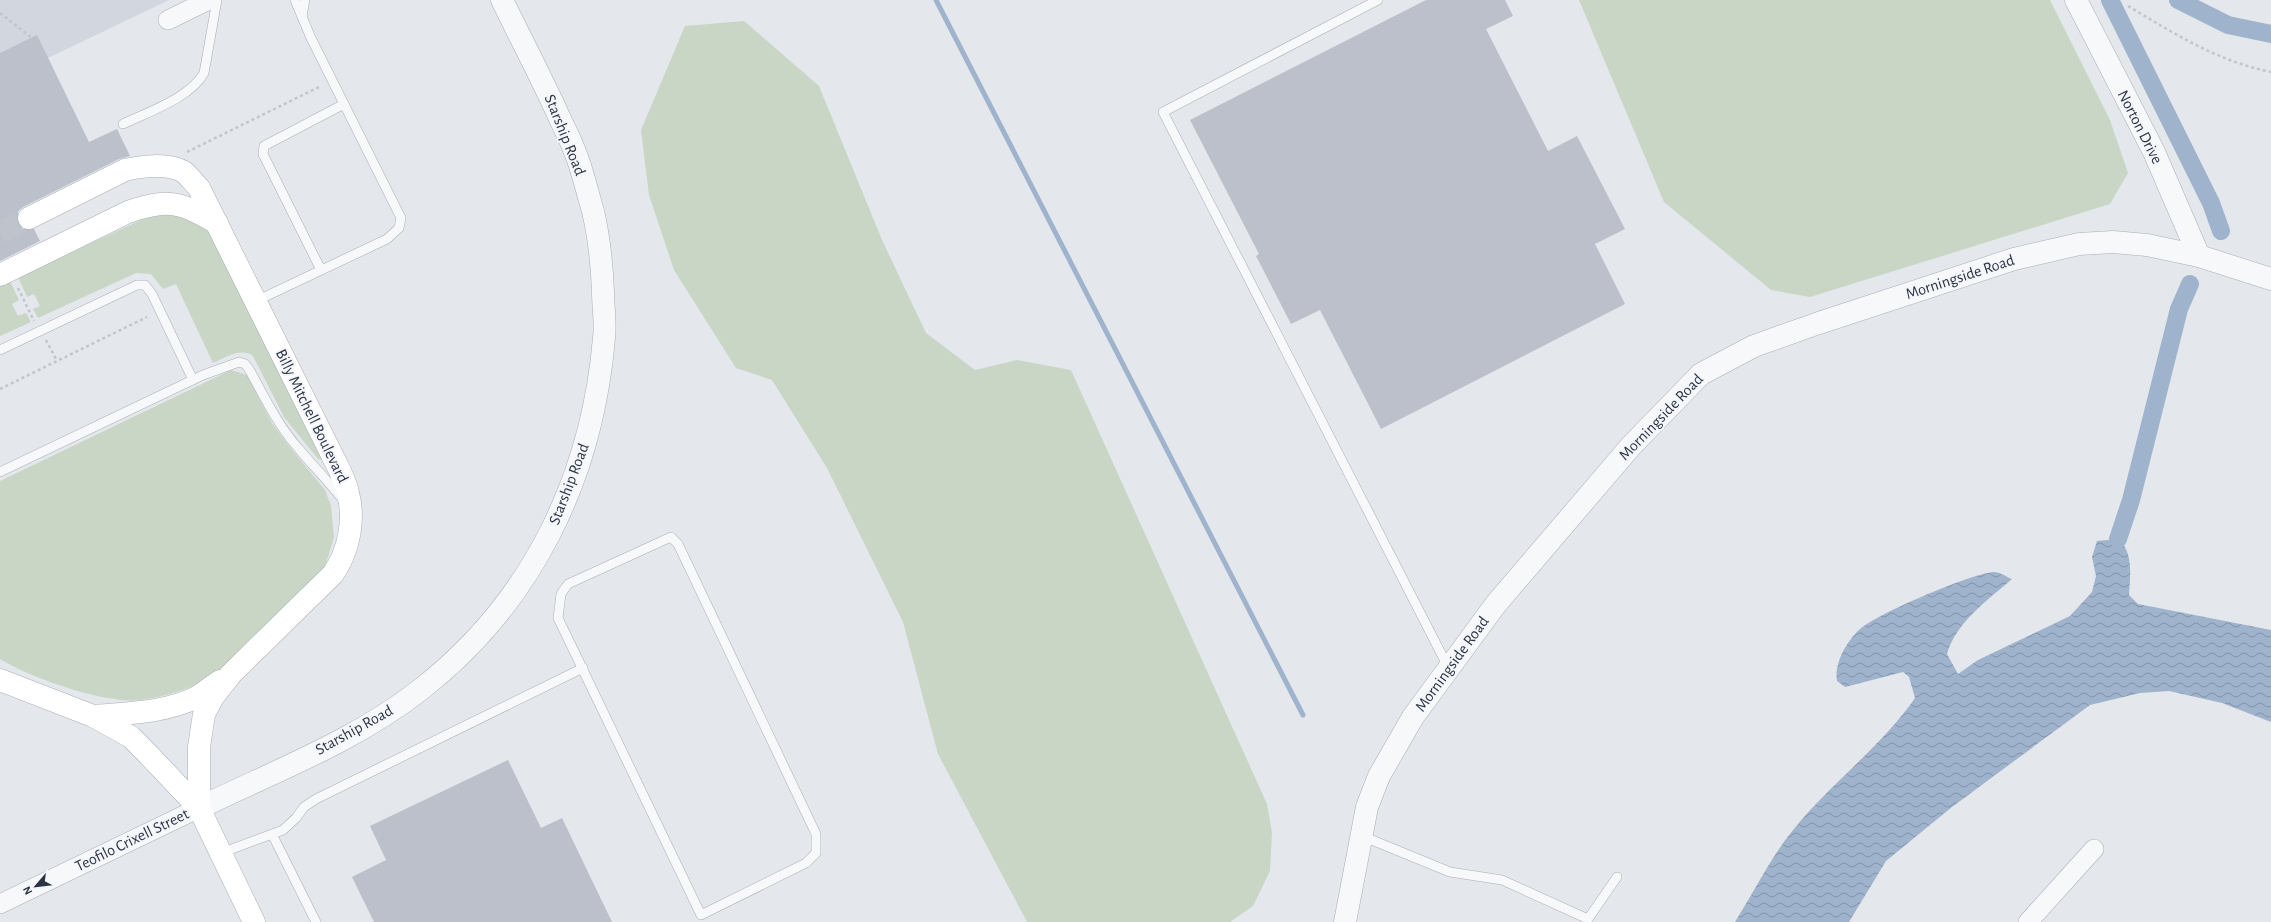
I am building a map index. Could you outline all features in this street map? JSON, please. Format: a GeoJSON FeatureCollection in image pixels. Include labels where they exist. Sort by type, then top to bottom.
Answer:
{"type":"FeatureCollection","features":[{"type":"Feature","properties":{"kind":"main road","name":"Billy Mitchell Boulevard"},"geometry":{"type":"LineString","coordinates":[[29,218],[125,170],[142,166],[160,166],[183,172],[199,188],[217,223],[336,461],[348,493],[351,510],[347,548],[333,574],[231,674],[213,697],[204,714],[199,747],[199,808]]}},
{"type":"Feature","properties":{"kind":"main road"},"geometry":{"type":"LineString","coordinates":[[0,275],[128,212],[148,205],[178,204],[217,223]]}},
{"type":"Feature","properties":{"kind":"main road"},"geometry":{"type":"LineString","coordinates":[[92,716],[145,711],[172,706],[196,697],[231,674]]}},
{"type":"Feature","properties":{"kind":"main road","name":"Billy Mitchell Boulevard"},"geometry":{"type":"LineString","coordinates":[[2,680],[92,716],[131,737],[157,762],[199,808],[254,922]]}},
{"type":"Feature","properties":{"kind":"street"},"geometry":{"type":"LineString","coordinates":[[168,20],[209,0]]}},
{"type":"Feature","properties":{"kind":"street","name":"Starship Road"},"geometry":{"type":"LineString","coordinates":[[199,808],[347,736],[379,718],[419,691],[458,657],[500,611],[532,566],[556,522],[577,473],[593,420],[605,336],[602,273],[593,214],[576,152],[502,0]]}},
{"type":"Feature","properties":{"kind":"street","name":"Norton Drive"},"geometry":{"type":"LineString","coordinates":[[2076,0],[2154,152],[2199,256]]}},
{"type":"Feature","properties":{"kind":"street","name":"Morningside Road"},"geometry":{"type":"LineString","coordinates":[[1345,922],[1368,807],[1379,776],[1413,717],[1496,604],[1631,446],[1701,374],[1754,346],[1809,327],[2014,259],[2079,244],[2113,242],[2147,245],[2199,256],[2271,279]]}},
{"type":"Feature","properties":{"kind":"street","name":"Teofilo Crixell Street"},"geometry":{"type":"LineString","coordinates":[[0,904],[199,808]]}},
{"type":"Feature","properties":{"kind":"street"},"geometry":{"type":"LineString","coordinates":[[2028,922],[2094,849]]}},
{"type":"Feature","properties":{"kind":"lane"},"geometry":{"type":"LineString","coordinates":[[123,124],[185,93],[198,83],[204,73],[217,0]]}},
{"type":"Feature","properties":{"kind":"lane"},"geometry":{"type":"LineString","coordinates":[[256,301],[387,239],[399,228],[401,218],[332,80],[295,0]]}},
{"type":"Feature","properties":{"kind":"lane"},"geometry":{"type":"LineString","coordinates":[[302,16],[305,0]]}},
{"type":"Feature","properties":{"kind":"lane"},"geometry":{"type":"LineString","coordinates":[[1378,0],[1163,112],[1448,668]]}},
{"type":"Feature","properties":{"kind":"lane"},"geometry":{"type":"LineString","coordinates":[[321,270],[262,154],[264,146],[344,104]]}},
{"type":"Feature","properties":{"kind":"lane"},"geometry":{"type":"LineString","coordinates":[[0,350],[137,285],[145,285],[152,294],[193,380]]}},
{"type":"Feature","properties":{"kind":"lane"},"geometry":{"type":"LineString","coordinates":[[0,472],[193,380],[232,363],[245,364],[282,426],[351,510]]}},
{"type":"Feature","properties":{"kind":"lane"},"geometry":{"type":"LineString","coordinates":[[672,538],[678,544],[816,834],[816,853],[806,864],[701,915],[583,668],[558,618],[561,594],[568,584],[672,538]]}},
{"type":"Feature","properties":{"kind":"lane"},"geometry":{"type":"LineString","coordinates":[[221,853],[283,830],[296,818],[304,807],[316,799],[583,668]]}},
{"type":"Feature","properties":{"kind":"lane"},"geometry":{"type":"LineString","coordinates":[[272,834],[316,922]]}},
{"type":"Feature","properties":{"kind":"lane"},"geometry":{"type":"LineString","coordinates":[[1362,836],[1450,872],[1502,880],[1588,919],[1617,877]]}},
{"type":"Feature","properties":{"kind":"path"},"geometry":{"type":"LineString","coordinates":[[2128,6],[2195,46],[2248,67],[2271,72]]}},
{"type":"Feature","properties":{"kind":"path"},"geometry":{"type":"LineString","coordinates":[[0,13],[32,38]]}},
{"type":"Feature","properties":{"kind":"path"},"geometry":{"type":"LineString","coordinates":[[186,153],[332,80]]}},
{"type":"Feature","properties":{"kind":"path"},"geometry":{"type":"LineString","coordinates":[[0,390],[147,316]]}},
{"type":"Feature","properties":{"kind":"shaded area"},"geometry":{"type":"Polygon","coordinates":[[[0,0],[169,0],[0,81],[0,0]]]}},
{"type":"Feature","properties":{"kind":"green space"},"geometry":{"type":"Polygon","coordinates":[[[1579,0],[2050,0],[2110,120],[2128,173],[2110,204],[1810,297],[1771,290],[1664,202],[1579,0]]]}},
{"type":"Feature","properties":{"kind":"green space"},"geometry":{"type":"Polygon","coordinates":[[[744,21],[819,86],[882,240],[926,333],[975,370],[1017,360],[1071,370],[1267,804],[1272,833],[1270,871],[1253,906],[1230,922],[1027,922],[938,754],[903,622],[827,468],[772,380],[736,368],[674,270],[649,195],[641,130],[685,26],[744,21]]]}},
{"type":"Feature","properties":{"kind":"green space"},"geometry":{"type":"Polygon","coordinates":[[[154,214],[181,216],[209,231],[322,458],[321,460],[318,459],[284,417],[253,356],[238,353],[213,363],[176,284],[163,289],[151,274],[136,273],[38,318],[33,309],[40,306],[34,294],[27,297],[18,277],[154,214]]]}},
{"type":"Feature","properties":{"kind":"green space"},"geometry":{"type":"Polygon","coordinates":[[[10,281],[19,300],[12,304],[18,316],[26,313],[31,322],[0,336],[0,286],[10,281]]]}},
{"type":"Feature","properties":{"kind":"green space"},"geometry":{"type":"Polygon","coordinates":[[[231,370],[247,375],[272,423],[325,490],[331,506],[334,537],[325,567],[218,674],[170,694],[140,700],[107,698],[88,694],[48,681],[0,659],[0,481],[231,370]]]}},
{"type":"Feature","properties":{"kind":"water"},"geometry":{"type":"Polygon","coordinates":[[[2118,539],[2123,544],[2129,557],[2129,595],[2138,604],[2271,630],[2271,722],[2222,703],[2169,691],[2140,693],[2090,705],[1952,807],[1886,861],[1849,922],[1735,922],[1779,849],[1801,820],[1885,735],[1915,698],[1909,677],[1903,672],[1845,687],[1837,681],[1837,668],[1842,654],[1859,630],[1902,605],[1944,587],[1993,572],[2000,573],[2012,579],[1974,612],[1951,642],[1947,654],[1958,674],[1978,660],[2070,616],[2092,592],[2096,576],[2092,557],[2097,541],[2118,539]]]}},
{"type":"Feature","properties":{"kind":"building"},"geometry":{"type":"Polygon","coordinates":[[[1426,0],[1505,0],[1513,16],[1486,29],[1548,151],[1577,136],[1625,229],[1595,244],[1625,304],[1381,429],[1320,310],[1291,324],[1256,256],[1259,254],[1190,120],[1426,0]]]}},
{"type":"Feature","properties":{"kind":"building"},"geometry":{"type":"Polygon","coordinates":[[[37,35],[89,142],[117,129],[130,156],[119,159],[23,207],[18,211],[18,223],[22,229],[34,229],[40,241],[0,261],[0,53],[37,35]]]}},
{"type":"Feature","properties":{"kind":"building"},"geometry":{"type":"Polygon","coordinates":[[[508,760],[541,828],[562,818],[612,922],[374,922],[352,877],[386,860],[370,826],[508,760]]]}},
{"type":"Feature","properties":{"kind":"waterway"},"geometry":{"type":"LineString","coordinates":[[936,0],[1303,715]]}},
{"type":"Feature","properties":{"kind":"waterway"},"geometry":{"type":"LineString","coordinates":[[2110,0],[2211,203],[2221,231]]}},
{"type":"Feature","properties":{"kind":"waterway"},"geometry":{"type":"LineString","coordinates":[[2178,0],[2228,25],[2271,34]]}},
{"type":"Feature","properties":{"kind":"waterway"},"geometry":{"type":"LineString","coordinates":[[2118,539],[2131,500],[2179,309],[2190,284]]}},
{"type":"Feature","properties":{"kind":"tunnel"},"geometry":{"type":"LineString","coordinates":[[0,233],[29,218]]}}]}
